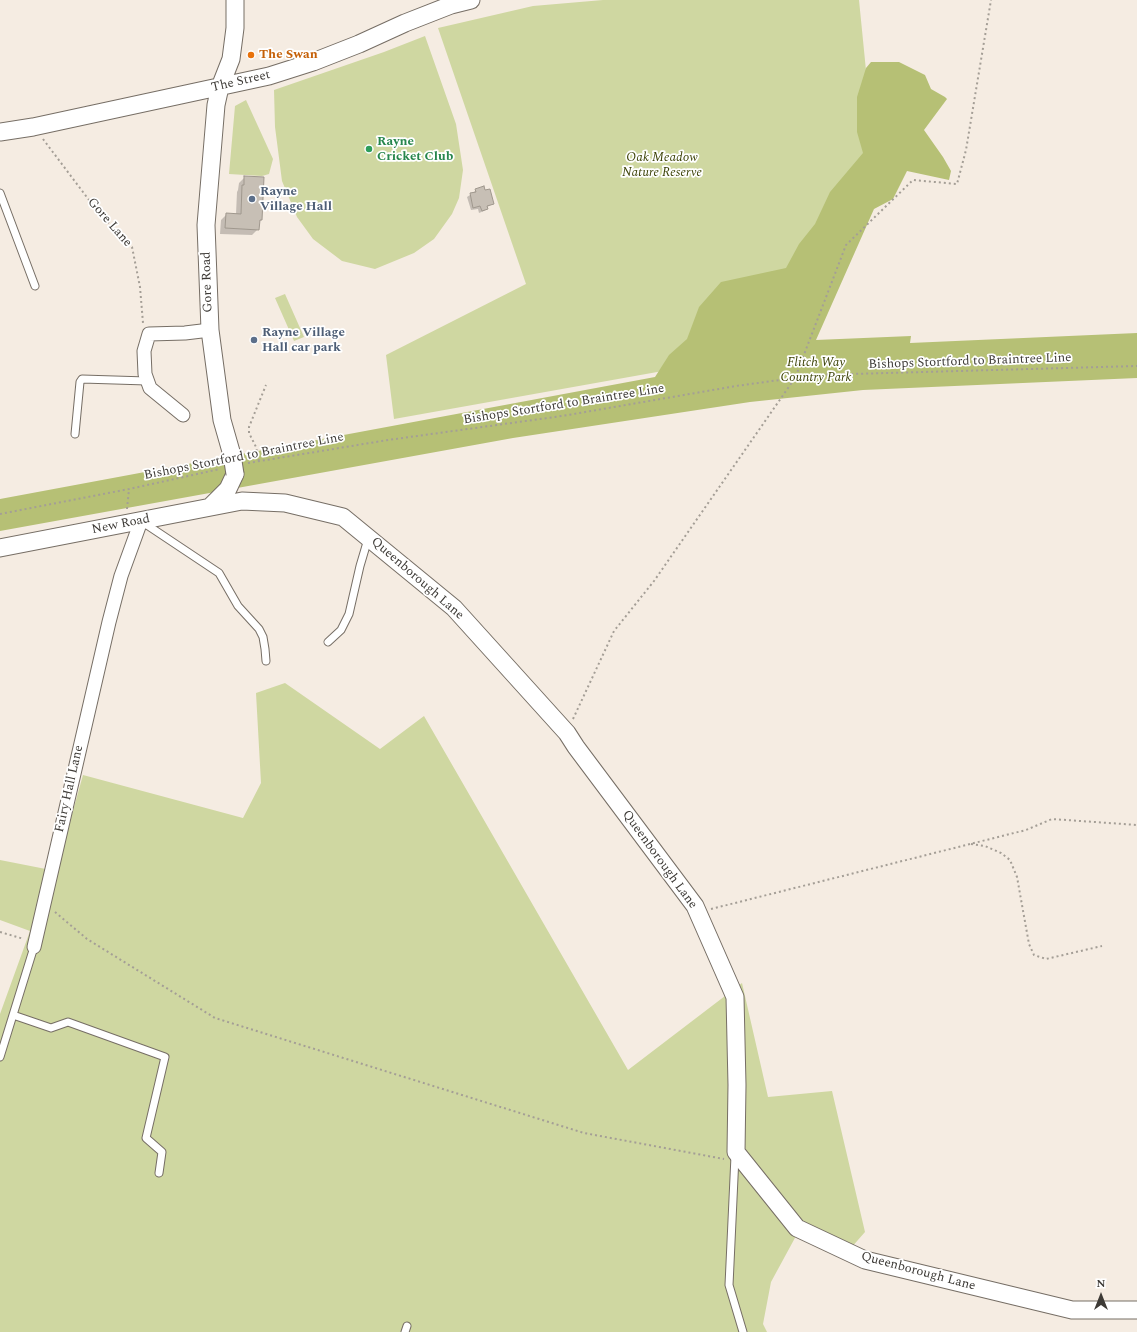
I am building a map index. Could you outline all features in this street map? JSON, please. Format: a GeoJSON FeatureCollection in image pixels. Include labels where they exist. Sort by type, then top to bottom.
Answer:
{"type":"FeatureCollection","features":[{"type":"Feature","properties":{"kind":"street","name":"Gore Road"},"geometry":{"type":"LineString","coordinates":[[235,0],[235,28],[231,59],[220,87],[216,105],[206,225],[210,330],[222,420],[233,466],[241,486],[250,501]]}},
{"type":"Feature","properties":{"kind":"street","name":"The Street"},"geometry":{"type":"LineString","coordinates":[[0,132],[34,127],[269,76],[313,62],[359,44],[405,23],[451,5],[471,0]]}},
{"type":"Feature","properties":{"kind":"street"},"geometry":{"type":"LineString","coordinates":[[183,415],[150,388],[147,381],[145,374],[144,351],[149,334],[185,333],[210,330]]}},
{"type":"Feature","properties":{"kind":"street"},"geometry":{"type":"LineString","coordinates":[[211,506],[228,489],[233,466]]}},
{"type":"Feature","properties":{"kind":"street","name":"Queenborough Lane"},"geometry":{"type":"LineString","coordinates":[[250,501],[285,503],[342,517],[369,537],[454,608],[567,733],[698,912],[734,997],[737,1085],[735,1156],[797,1228],[865,1260],[1072,1310],[1137,1310]]}},
{"type":"Feature","properties":{"kind":"street","name":"New Road"},"geometry":{"type":"LineString","coordinates":[[0,548],[133,523],[211,506],[250,501]]}},
{"type":"Feature","properties":{"kind":"street","name":"Fairy Hall Lane"},"geometry":{"type":"LineString","coordinates":[[34,944],[133,523]]}},
{"type":"Feature","properties":{"kind":"lane"},"geometry":{"type":"LineString","coordinates":[[0,193],[35,286]]}},
{"type":"Feature","properties":{"kind":"lane"},"geometry":{"type":"LineString","coordinates":[[75,434],[80,382],[82,379],[147,381]]}},
{"type":"Feature","properties":{"kind":"lane"},"geometry":{"type":"LineString","coordinates":[[133,523],[219,573],[238,606],[259,629],[263,636],[266,661]]}},
{"type":"Feature","properties":{"kind":"lane"},"geometry":{"type":"LineString","coordinates":[[328,642],[341,630],[349,614],[360,566],[369,537]]}},
{"type":"Feature","properties":{"kind":"lane","name":"Fairy Hall Lane"},"geometry":{"type":"LineString","coordinates":[[0,1057],[34,944]]}},
{"type":"Feature","properties":{"kind":"lane"},"geometry":{"type":"LineString","coordinates":[[13,1015],[51,1028],[68,1022],[165,1057],[146,1138],[162,1152],[159,1173]]}},
{"type":"Feature","properties":{"kind":"lane"},"geometry":{"type":"LineString","coordinates":[[735,1156],[729,1285],[743,1332]]}},
{"type":"Feature","properties":{"kind":"path"},"geometry":{"type":"LineString","coordinates":[[567,733],[614,631],[654,581],[795,378],[846,245],[914,180],[957,184],[966,150],[991,0]]}},
{"type":"Feature","properties":{"kind":"path","name":"Gore Lane"},"geometry":{"type":"LineString","coordinates":[[34,127],[98,212],[132,247],[140,287],[143,325],[149,334]]}},
{"type":"Feature","properties":{"kind":"path","name":"Bishops Stortford to Braintree Line"},"geometry":{"type":"LineString","coordinates":[[0,514],[129,489],[259,461],[388,440],[562,416],[736,386],[795,378],[824,375],[1137,366]]}},
{"type":"Feature","properties":{"kind":"path"},"geometry":{"type":"LineString","coordinates":[[259,461],[256,447],[249,433],[249,427],[266,385]]}},
{"type":"Feature","properties":{"kind":"path"},"geometry":{"type":"LineString","coordinates":[[129,489],[133,523]]}},
{"type":"Feature","properties":{"kind":"path"},"geometry":{"type":"LineString","coordinates":[[698,912],[1026,830],[1052,819],[1137,825]]}},
{"type":"Feature","properties":{"kind":"path"},"geometry":{"type":"LineString","coordinates":[[968,844],[986,846],[1001,853],[1010,860],[1017,877],[1029,944],[1034,956],[1046,959],[1102,946]]}},
{"type":"Feature","properties":{"kind":"path"},"geometry":{"type":"LineString","coordinates":[[44,903],[87,939],[215,1018],[584,1133],[735,1156]]}},
{"type":"Feature","properties":{"kind":"path"},"geometry":{"type":"LineString","coordinates":[[0,932],[34,944]]}},
{"type":"Feature","properties":{"kind":"green space","name":"Oak Meadow Nature Reserve"},"geometry":{"type":"Polygon","coordinates":[[[603,0],[859,0],[875,161],[786,349],[394,419],[386,355],[526,284],[438,28],[533,6],[603,0]]]}},
{"type":"Feature","properties":{"kind":"green space","name":"Rayne Cricket Club"},"geometry":{"type":"Polygon","coordinates":[[[425,36],[456,124],[463,170],[459,198],[452,214],[434,239],[414,253],[375,269],[342,261],[313,239],[297,217],[282,181],[275,127],[274,90],[384,52],[425,36]]]}},
{"type":"Feature","properties":{"kind":"green space","name":"Flitch Way Country Park"},"geometry":{"type":"Polygon","coordinates":[[[871,62],[899,62],[925,75],[931,89],[947,99],[924,130],[951,171],[949,180],[907,171],[893,199],[874,209],[816,340],[911,336],[910,343],[1137,333],[1137,378],[863,390],[750,402],[513,438],[0,531],[0,499],[655,377],[669,355],[687,339],[699,307],[721,282],[786,268],[799,244],[815,224],[830,192],[863,153],[857,132],[857,97],[866,68],[871,62]]]}},
{"type":"Feature","properties":{"kind":"green space"},"geometry":{"type":"Polygon","coordinates":[[[246,100],[273,159],[269,174],[262,176],[229,174],[235,106],[246,100]]]}},
{"type":"Feature","properties":{"kind":"green space"},"geometry":{"type":"Polygon","coordinates":[[[285,294],[304,337],[294,341],[275,298],[285,294]]]}},
{"type":"Feature","properties":{"kind":"green space"},"geometry":{"type":"Polygon","coordinates":[[[285,683],[380,749],[424,716],[628,1070],[742,983],[768,1097],[832,1091],[865,1232],[843,1257],[796,1236],[771,1282],[763,1324],[767,1332],[0,1332],[0,1014],[30,931],[0,920],[0,860],[56,871],[83,775],[243,818],[261,783],[256,693],[285,683]]]}},
{"type":"Feature","properties":{"kind":"building","name":"Rayne Village Hall"},"geometry":{"type":"Polygon","coordinates":[[[244,176],[264,177],[262,220],[260,220],[259,230],[225,228],[226,213],[241,214],[242,185],[244,185],[244,176]]]}},
{"type":"Feature","properties":{"kind":"building"},"geometry":{"type":"Polygon","coordinates":[[[484,186],[485,190],[490,189],[494,204],[487,206],[488,209],[482,211],[480,206],[473,208],[470,193],[476,192],[475,189],[484,186]]]}},
{"type":"Feature","properties":{"kind":"place","name":"The Swan"},"geometry":{"type":"Point","coordinates":[251,55]}},
{"type":"Feature","properties":{"kind":"place","name":"Rayne Cricket Club"},"geometry":{"type":"Point","coordinates":[369,149]}},
{"type":"Feature","properties":{"kind":"place","name":"Rayne Village Hall"},"geometry":{"type":"Point","coordinates":[252,199]}},
{"type":"Feature","properties":{"kind":"place","name":"Rayne Village Hall car park"},"geometry":{"type":"Point","coordinates":[254,340]}}]}
